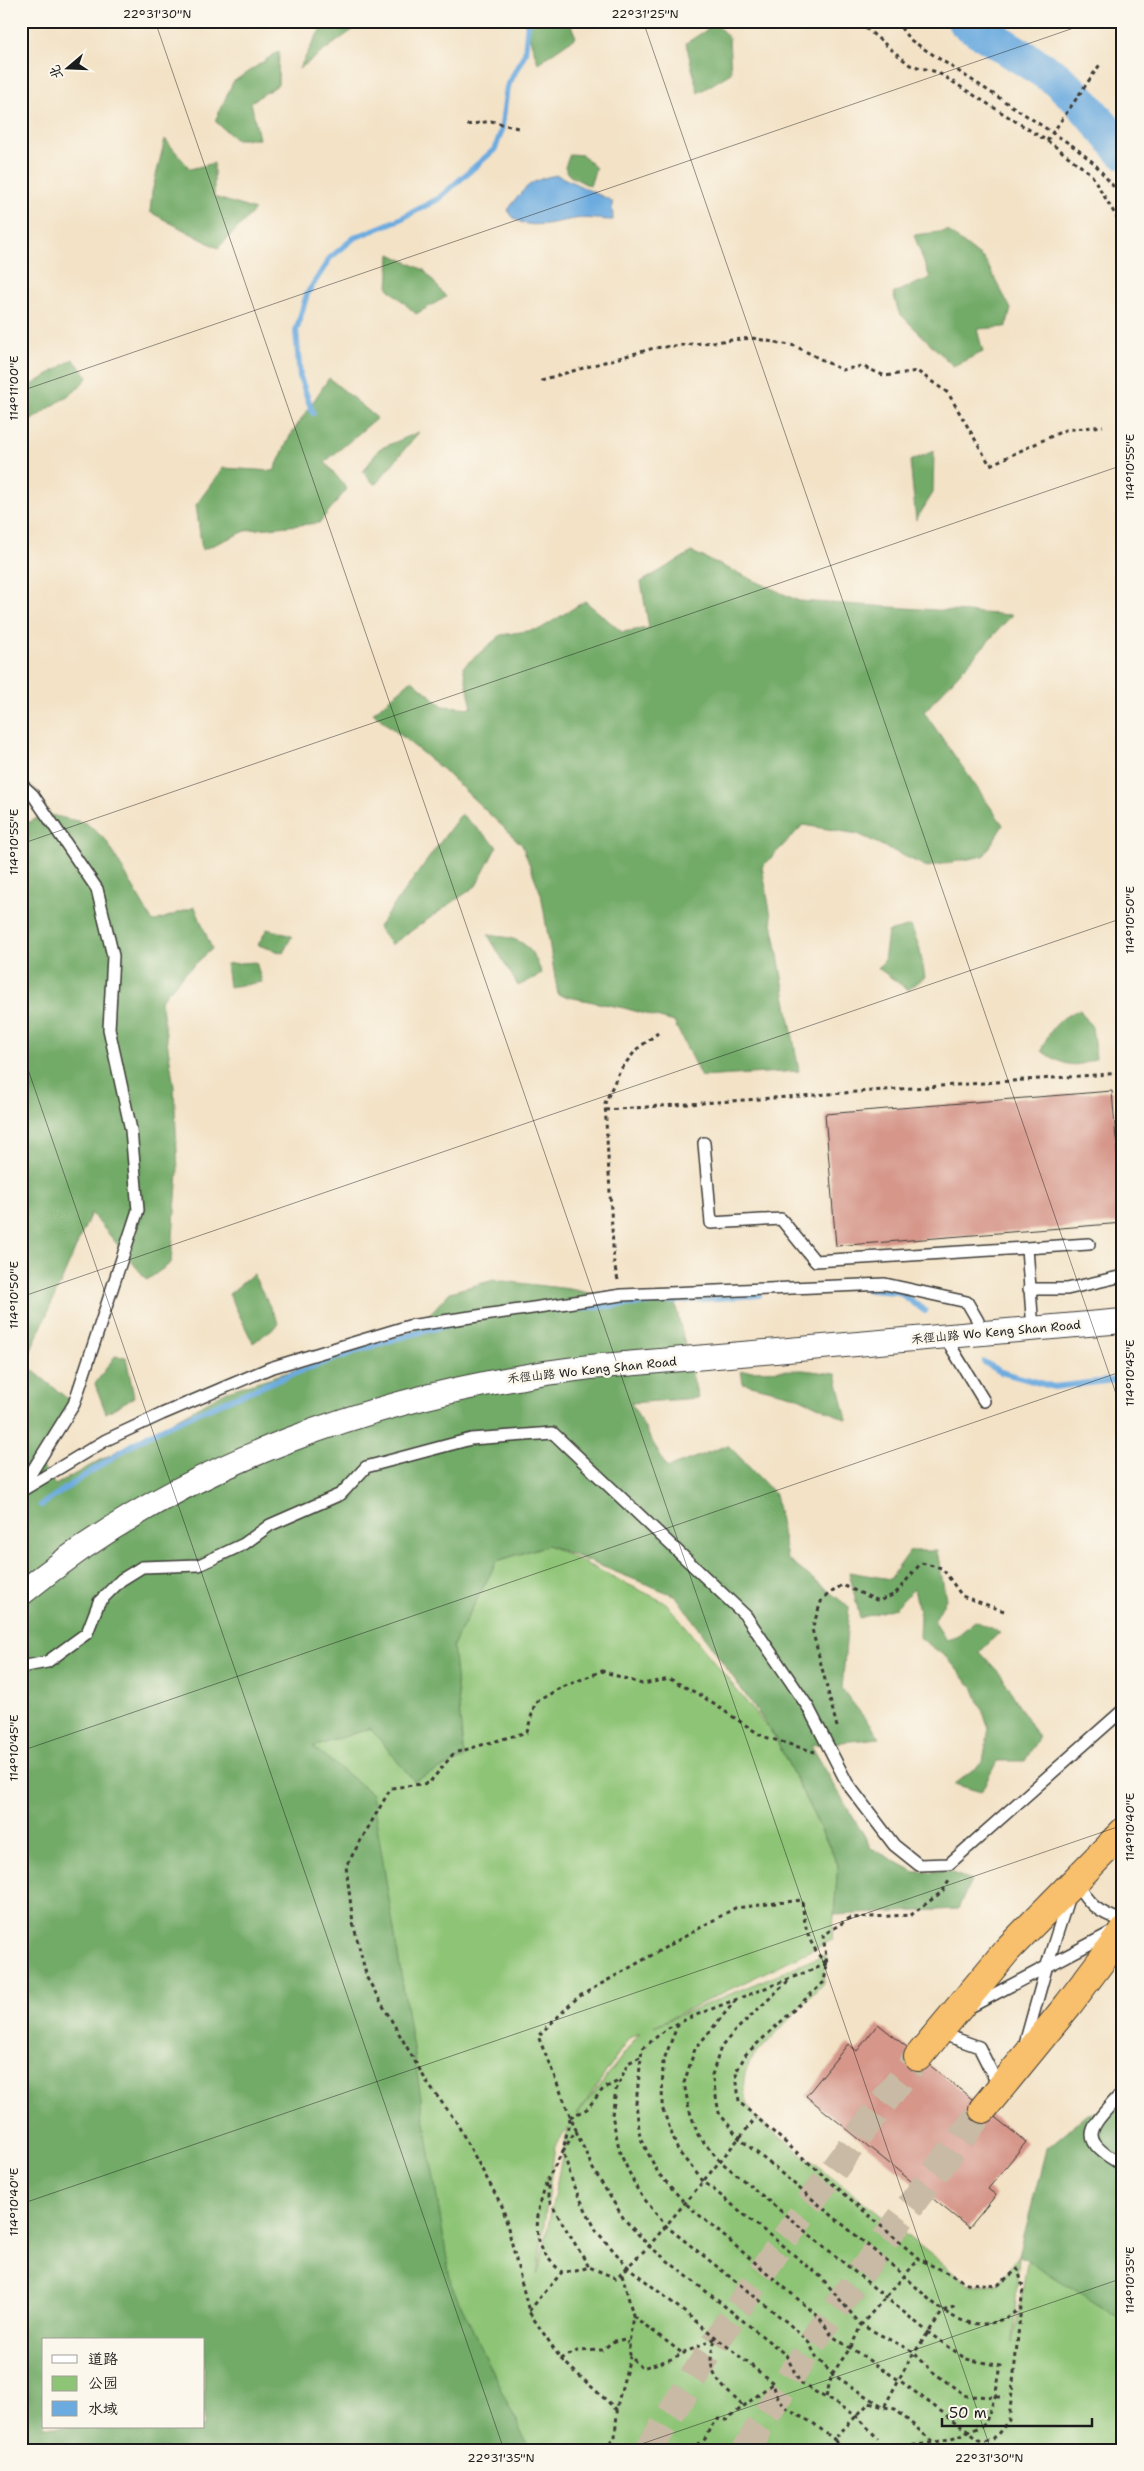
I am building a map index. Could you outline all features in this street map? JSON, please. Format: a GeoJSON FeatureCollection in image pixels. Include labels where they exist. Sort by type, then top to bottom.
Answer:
{"type":"FeatureCollection","features":[{"type":"Feature","properties":{"kind":"highway"},"geometry":{"type":"LineString","coordinates":[[1077,1877],[1123,1823]]}},
{"type":"Feature","properties":{"kind":"highway"},"geometry":{"type":"LineString","coordinates":[[918,2057],[1008,1949],[1123,1832]]}},
{"type":"Feature","properties":{"kind":"highway"},"geometry":{"type":"LineString","coordinates":[[991,2099],[1123,1932]]}},
{"type":"Feature","properties":{"kind":"street","name":"禾徑山路 Wo Keng Shan Road"},"geometry":{"type":"LineString","coordinates":[[21,1594],[85,1547],[185,1488],[284,1441],[392,1404],[492,1382],[562,1371],[1123,1321]]}},
{"type":"Feature","properties":{"kind":"lane"},"geometry":{"type":"LineString","coordinates":[[21,784],[33,795],[97,889],[113,956],[109,1029],[131,1130],[138,1210],[74,1404],[21,1490]]}},
{"type":"Feature","properties":{"kind":"lane"},"geometry":{"type":"LineString","coordinates":[[704,1143],[711,1223],[781,1219],[815,1261],[1089,1244]]}},
{"type":"Feature","properties":{"kind":"lane"},"geometry":{"type":"LineString","coordinates":[[1027,1248],[1033,1329]]}},
{"type":"Feature","properties":{"kind":"lane"},"geometry":{"type":"LineString","coordinates":[[1029,1289],[1067,1289],[1123,1276]]}},
{"type":"Feature","properties":{"kind":"lane"},"geometry":{"type":"LineString","coordinates":[[21,1490],[106,1440],[270,1368],[409,1326],[622,1295],[885,1284],[966,1302],[978,1321],[980,1334]]}},
{"type":"Feature","properties":{"kind":"lane"},"geometry":{"type":"LineString","coordinates":[[945,1337],[984,1401]]}},
{"type":"Feature","properties":{"kind":"lane"},"geometry":{"type":"LineString","coordinates":[[21,1668],[47,1662],[87,1633],[99,1602],[121,1580],[142,1566],[199,1565],[244,1544],[270,1525],[341,1494],[366,1466],[471,1439],[553,1432],[746,1616],[808,1707],[847,1783],[894,1845],[919,1865],[949,1864],[1123,1710]]}},
{"type":"Feature","properties":{"kind":"lane"},"geometry":{"type":"LineString","coordinates":[[1077,1877],[1093,1907],[1103,1914],[1123,1921]]}},
{"type":"Feature","properties":{"kind":"lane"},"geometry":{"type":"LineString","coordinates":[[1019,2065],[1046,1965],[1077,1877]]}},
{"type":"Feature","properties":{"kind":"lane"},"geometry":{"type":"LineString","coordinates":[[991,2099],[979,2047],[944,2025],[1046,1965],[1123,1926]]}},
{"type":"Feature","properties":{"kind":"lane"},"geometry":{"type":"LineString","coordinates":[[1123,2090],[1092,2128],[1091,2140],[1100,2153],[1123,2165]]}},
{"type":"Feature","properties":{"kind":"path"},"geometry":{"type":"LineString","coordinates":[[861,21],[868,30],[910,65],[937,72],[1047,141],[1091,174],[1119,221],[1123,223]]}},
{"type":"Feature","properties":{"kind":"path"},"geometry":{"type":"LineString","coordinates":[[896,21],[909,39],[1054,132],[1094,162],[1118,192]]}},
{"type":"Feature","properties":{"kind":"path"},"geometry":{"type":"LineString","coordinates":[[1047,141],[1102,62]]}},
{"type":"Feature","properties":{"kind":"path"},"geometry":{"type":"LineString","coordinates":[[467,125],[491,121],[518,128]]}},
{"type":"Feature","properties":{"kind":"path"},"geometry":{"type":"LineString","coordinates":[[542,380],[654,348],[752,338],[796,346],[842,370],[862,366],[884,376],[917,371],[948,393],[990,465],[1065,430],[1103,426]]}},
{"type":"Feature","properties":{"kind":"path"},"geometry":{"type":"LineString","coordinates":[[622,1295],[614,1264],[605,1103],[609,1090],[620,1070],[637,1049],[658,1033]]}},
{"type":"Feature","properties":{"kind":"path"},"geometry":{"type":"LineString","coordinates":[[605,1110],[1123,1073]]}},
{"type":"Feature","properties":{"kind":"path"},"geometry":{"type":"LineString","coordinates":[[838,1731],[812,1629],[822,1598],[842,1585],[879,1601],[895,1594],[921,1564],[942,1568],[962,1596],[1004,1611]]}},
{"type":"Feature","properties":{"kind":"path"},"geometry":{"type":"LineString","coordinates":[[617,2410],[561,2359],[529,2312],[503,2208],[456,2120],[428,2084],[366,1978],[353,1923],[346,1866],[391,1788],[429,1782],[454,1753],[527,1732],[535,1703],[558,1689],[602,1672],[642,1684],[670,1679],[700,1695],[762,1736],[834,1758]]}},
{"type":"Feature","properties":{"kind":"path"},"geometry":{"type":"LineString","coordinates":[[827,1964],[678,2024],[666,2030],[642,2049],[636,2104],[640,2137],[658,2173],[684,2203],[819,2317],[832,2336],[899,2380],[982,2442],[993,2440],[1009,2420],[1023,2288],[1018,2269],[998,2285],[967,2283],[920,2259],[739,2102],[736,2072],[746,2054],[824,1982],[827,1964],[823,1935],[850,1918],[911,1915],[944,1891],[954,1871],[949,1864]]}},
{"type":"Feature","properties":{"kind":"path"},"geometry":{"type":"LineString","coordinates":[[827,1964],[813,1949],[804,1927],[802,1900],[735,1908],[578,1997],[538,2036],[570,2117],[593,2168],[624,2220],[649,2246],[786,2355],[791,2369],[800,2383],[857,2416],[878,2439]]}},
{"type":"Feature","properties":{"kind":"path"},"geometry":{"type":"LineString","coordinates":[[791,1978],[735,2031],[721,2047],[712,2075],[719,2112],[739,2138],[906,2277],[943,2311],[966,2322],[984,2325],[1001,2321],[1021,2308]]}},
{"type":"Feature","properties":{"kind":"path"},"geometry":{"type":"LineString","coordinates":[[737,1999],[695,2049],[684,2084],[689,2109],[698,2135],[720,2161],[929,2333],[966,2359],[1000,2366],[996,2397],[985,2424],[970,2433],[934,2443],[847,2450]]}},
{"type":"Feature","properties":{"kind":"path"},"geometry":{"type":"LineString","coordinates":[[678,2024],[663,2062],[662,2107],[678,2151],[703,2182],[821,2277],[861,2325],[912,2351],[933,2372],[966,2396],[1004,2398]]}},
{"type":"Feature","properties":{"kind":"path"},"geometry":{"type":"LineString","coordinates":[[640,2056],[628,2063],[616,2090],[612,2115],[620,2152],[638,2191],[666,2226],[788,2323],[808,2343],[817,2358],[832,2374],[884,2407]]}},
{"type":"Feature","properties":{"kind":"path"},"geometry":{"type":"LineString","coordinates":[[570,2117],[587,2109],[603,2089],[620,2080]]}},
{"type":"Feature","properties":{"kind":"path"},"geometry":{"type":"LineString","coordinates":[[570,2117],[563,2151],[574,2187],[597,2232],[628,2267],[773,2383],[775,2392],[786,2409],[810,2422],[834,2439],[840,2450]]}},
{"type":"Feature","properties":{"kind":"path"},"geometry":{"type":"LineString","coordinates":[[548,2178],[548,2199],[589,2267],[616,2278],[649,2246],[756,2118]]}},
{"type":"Feature","properties":{"kind":"path"},"geometry":{"type":"LineString","coordinates":[[576,2130],[548,2178],[537,2213],[538,2241],[548,2260],[562,2272],[576,2271],[589,2267]]}},
{"type":"Feature","properties":{"kind":"path"},"geometry":{"type":"LineString","coordinates":[[826,2397],[832,2374],[851,2347],[861,2325],[884,2297],[906,2277],[920,2259]]}},
{"type":"Feature","properties":{"kind":"path"},"geometry":{"type":"LineString","coordinates":[[529,2312],[562,2272]]}},
{"type":"Feature","properties":{"kind":"path"},"geometry":{"type":"LineString","coordinates":[[605,2450],[615,2437],[617,2410],[630,2356],[628,2344],[633,2316],[622,2274]]}},
{"type":"Feature","properties":{"kind":"path"},"geometry":{"type":"LineString","coordinates":[[884,2407],[943,2311],[956,2306]]}},
{"type":"Feature","properties":{"kind":"path"},"geometry":{"type":"LineString","coordinates":[[633,2316],[682,2353]]}},
{"type":"Feature","properties":{"kind":"path"},"geometry":{"type":"LineString","coordinates":[[630,2356],[642,2368],[716,2338]]}},
{"type":"Feature","properties":{"kind":"path"},"geometry":{"type":"LineString","coordinates":[[716,2338],[711,2350],[715,2378],[743,2406]]}},
{"type":"Feature","properties":{"kind":"path"},"geometry":{"type":"LineString","coordinates":[[561,2359],[577,2351],[602,2350],[614,2341],[625,2339],[628,2344]]}},
{"type":"Feature","properties":{"kind":"path"},"geometry":{"type":"LineString","coordinates":[[690,2450],[705,2439],[711,2426],[718,2418],[726,2420],[773,2383]]}},
{"type":"Feature","properties":{"kind":"path"},"geometry":{"type":"LineString","coordinates":[[829,2450],[834,2439],[869,2403],[895,2409],[934,2443]]}},
{"type":"Feature","properties":{"kind":"green space"},"geometry":{"type":"Polygon","coordinates":[[[321,21],[348,21],[354,29],[299,69],[324,22],[321,21]]]}},
{"type":"Feature","properties":{"kind":"green space"},"geometry":{"type":"Polygon","coordinates":[[[524,21],[569,21],[576,37],[538,63],[524,21]]]}},
{"type":"Feature","properties":{"kind":"green space"},"geometry":{"type":"Polygon","coordinates":[[[716,24],[729,38],[731,73],[698,93],[686,43],[716,24]]]}},
{"type":"Feature","properties":{"kind":"green space"},"geometry":{"type":"Polygon","coordinates":[[[279,51],[278,85],[251,102],[259,139],[235,139],[215,121],[233,82],[279,51]]]}},
{"type":"Feature","properties":{"kind":"green space"},"geometry":{"type":"Polygon","coordinates":[[[165,139],[190,169],[214,163],[214,197],[255,210],[218,248],[150,212],[152,192],[165,139]]]}},
{"type":"Feature","properties":{"kind":"green space"},"geometry":{"type":"Polygon","coordinates":[[[570,154],[583,155],[596,168],[590,186],[570,176],[565,167],[570,154]]]}},
{"type":"Feature","properties":{"kind":"green space"},"geometry":{"type":"Polygon","coordinates":[[[948,231],[985,260],[1011,309],[1006,327],[977,329],[983,352],[953,366],[899,313],[893,293],[930,278],[914,235],[948,231]]]}},
{"type":"Feature","properties":{"kind":"green space"},"geometry":{"type":"Polygon","coordinates":[[[390,254],[424,270],[446,297],[416,314],[388,288],[390,254]]]}},
{"type":"Feature","properties":{"kind":"green space"},"geometry":{"type":"Polygon","coordinates":[[[73,359],[88,377],[75,391],[21,427],[21,392],[73,359]]]}},
{"type":"Feature","properties":{"kind":"green space"},"geometry":{"type":"Polygon","coordinates":[[[329,378],[377,418],[325,462],[347,489],[319,523],[248,530],[202,550],[196,505],[223,468],[274,471],[290,436],[329,378]]]}},
{"type":"Feature","properties":{"kind":"green space"},"geometry":{"type":"Polygon","coordinates":[[[419,432],[375,485],[363,472],[379,449],[419,432]]]}},
{"type":"Feature","properties":{"kind":"green space"},"geometry":{"type":"Polygon","coordinates":[[[934,451],[933,493],[916,520],[910,461],[934,451]]]}},
{"type":"Feature","properties":{"kind":"green space"},"geometry":{"type":"Polygon","coordinates":[[[692,552],[799,601],[1012,615],[924,712],[1003,825],[984,856],[927,867],[858,834],[803,825],[762,867],[799,1071],[701,1077],[674,1022],[624,1008],[558,995],[541,894],[522,845],[442,769],[373,713],[412,680],[443,706],[472,708],[463,667],[501,635],[540,629],[585,601],[622,632],[649,628],[641,582],[692,552]]]}},
{"type":"Feature","properties":{"kind":"green space"},"geometry":{"type":"Polygon","coordinates":[[[46,814],[86,823],[106,840],[153,922],[195,907],[212,949],[185,973],[161,1000],[174,1087],[178,1172],[171,1263],[147,1280],[91,1213],[25,1364],[74,1404],[21,1480],[21,826],[46,814]]]}},
{"type":"Feature","properties":{"kind":"green space"},"geometry":{"type":"Polygon","coordinates":[[[461,814],[497,846],[476,886],[391,945],[378,927],[461,814]]]}},
{"type":"Feature","properties":{"kind":"green space"},"geometry":{"type":"Polygon","coordinates":[[[911,926],[919,946],[925,977],[908,990],[878,968],[884,961],[888,932],[911,926]]]}},
{"type":"Feature","properties":{"kind":"green space"},"geometry":{"type":"Polygon","coordinates":[[[267,929],[292,936],[283,953],[258,945],[267,929]]]}},
{"type":"Feature","properties":{"kind":"green space"},"geometry":{"type":"Polygon","coordinates":[[[488,935],[509,938],[523,944],[533,955],[542,974],[518,986],[488,935]]]}},
{"type":"Feature","properties":{"kind":"green space"},"geometry":{"type":"Polygon","coordinates":[[[256,962],[262,982],[229,987],[226,964],[256,962]]]}},
{"type":"Feature","properties":{"kind":"green space"},"geometry":{"type":"Polygon","coordinates":[[[1080,1010],[1092,1027],[1096,1058],[1074,1065],[1061,1062],[1041,1051],[1056,1025],[1066,1016],[1080,1010]]]}},
{"type":"Feature","properties":{"kind":"green space"},"geometry":{"type":"Polygon","coordinates":[[[253,1274],[279,1324],[253,1343],[229,1294],[253,1274]]]}},
{"type":"Feature","properties":{"kind":"green space"},"geometry":{"type":"Polygon","coordinates":[[[494,1280],[570,1289],[622,1300],[673,1295],[698,1398],[631,1403],[667,1468],[728,1445],[775,1494],[787,1559],[849,1607],[842,1689],[880,1738],[811,1745],[871,1848],[915,1872],[949,1871],[971,1881],[958,1909],[834,1915],[838,1864],[775,1737],[676,1596],[548,1545],[497,1561],[453,1645],[464,1758],[414,1781],[370,1728],[313,1747],[372,1794],[451,2284],[530,2450],[21,2450],[21,1487],[39,1463],[55,1485],[227,1391],[411,1334],[450,1292],[494,1280]]]}},
{"type":"Feature","properties":{"kind":"green space"},"geometry":{"type":"Polygon","coordinates":[[[115,1356],[126,1357],[134,1397],[106,1413],[95,1384],[115,1356]]]}},
{"type":"Feature","properties":{"kind":"green space"},"geometry":{"type":"Polygon","coordinates":[[[803,1370],[836,1374],[847,1420],[796,1396],[743,1383],[741,1371],[803,1370]]]}},
{"type":"Feature","properties":{"kind":"green space"},"geometry":{"type":"Polygon","coordinates":[[[548,1545],[666,1603],[775,1737],[838,1865],[832,1940],[654,2026],[826,1954],[824,1982],[750,2061],[744,2077],[744,2090],[756,2118],[971,2286],[998,2285],[1019,2255],[1013,2343],[1028,2258],[1123,2319],[1123,2450],[528,2450],[455,2310],[313,1747],[380,1725],[453,1645],[497,1561],[548,1545]],[[640,2033],[629,2038],[577,2115],[640,2033]],[[568,2128],[555,2146],[537,2275],[538,2274],[568,2128]]]}},
{"type":"Feature","properties":{"kind":"green space"},"geometry":{"type":"Polygon","coordinates":[[[910,1551],[937,1551],[946,1599],[934,1621],[946,1640],[956,1637],[975,1621],[1000,1632],[980,1652],[1002,1676],[1038,1738],[1025,1761],[997,1761],[981,1792],[954,1784],[983,1762],[989,1728],[974,1689],[947,1658],[919,1637],[920,1616],[914,1589],[895,1608],[860,1618],[849,1572],[890,1579],[910,1551]]]}},
{"type":"Feature","properties":{"kind":"green space"},"geometry":{"type":"Polygon","coordinates":[[[1123,2107],[1123,2320],[1019,2255],[1046,2149],[1087,2114],[1123,2107]]]}},
{"type":"Feature","properties":{"kind":"water"},"geometry":{"type":"Polygon","coordinates":[[[557,175],[612,201],[613,220],[579,218],[538,225],[520,222],[513,217],[508,210],[528,186],[540,179],[557,175]]]}},
{"type":"Feature","properties":{"kind":"building"},"geometry":{"type":"Polygon","coordinates":[[[1112,1091],[1123,1223],[836,1246],[825,1114],[1112,1091]]]}},
{"type":"Feature","properties":{"kind":"building"},"geometry":{"type":"Polygon","coordinates":[[[878,2024],[1026,2142],[988,2189],[996,2195],[969,2228],[806,2096],[848,2044],[857,2051],[878,2024]]]}},
{"type":"Feature","properties":{"kind":"waterway"},"geometry":{"type":"LineString","coordinates":[[313,413],[300,377],[296,331],[307,294],[330,258],[354,238],[398,220],[438,199],[495,149],[501,132],[507,87],[525,53],[528,21]]}},
{"type":"Feature","properties":{"kind":"waterway"},"geometry":{"type":"LineString","coordinates":[[965,21],[1057,79],[1080,100],[1123,151]]}},
{"type":"Feature","properties":{"kind":"waterway"},"geometry":{"type":"LineString","coordinates":[[867,1290],[899,1292],[925,1311]]}},
{"type":"Feature","properties":{"kind":"waterway"},"geometry":{"type":"LineString","coordinates":[[555,1310],[759,1295]]}},
{"type":"Feature","properties":{"kind":"waterway"},"geometry":{"type":"LineString","coordinates":[[41,1505],[135,1443],[184,1418],[344,1355],[449,1325]]}},
{"type":"Feature","properties":{"kind":"waterway"},"geometry":{"type":"LineString","coordinates":[[984,1362],[1001,1372],[1054,1387],[1123,1379]]}},
{"type":"Feature","properties":{"kind":"tunnel"},"geometry":{"type":"LineString","coordinates":[[649,2450],[777,2249],[846,2152],[918,2057]]}},
{"type":"Feature","properties":{"kind":"tunnel"},"geometry":{"type":"LineString","coordinates":[[746,2450],[772,2405],[829,2318],[889,2234],[983,2109]]}}]}
